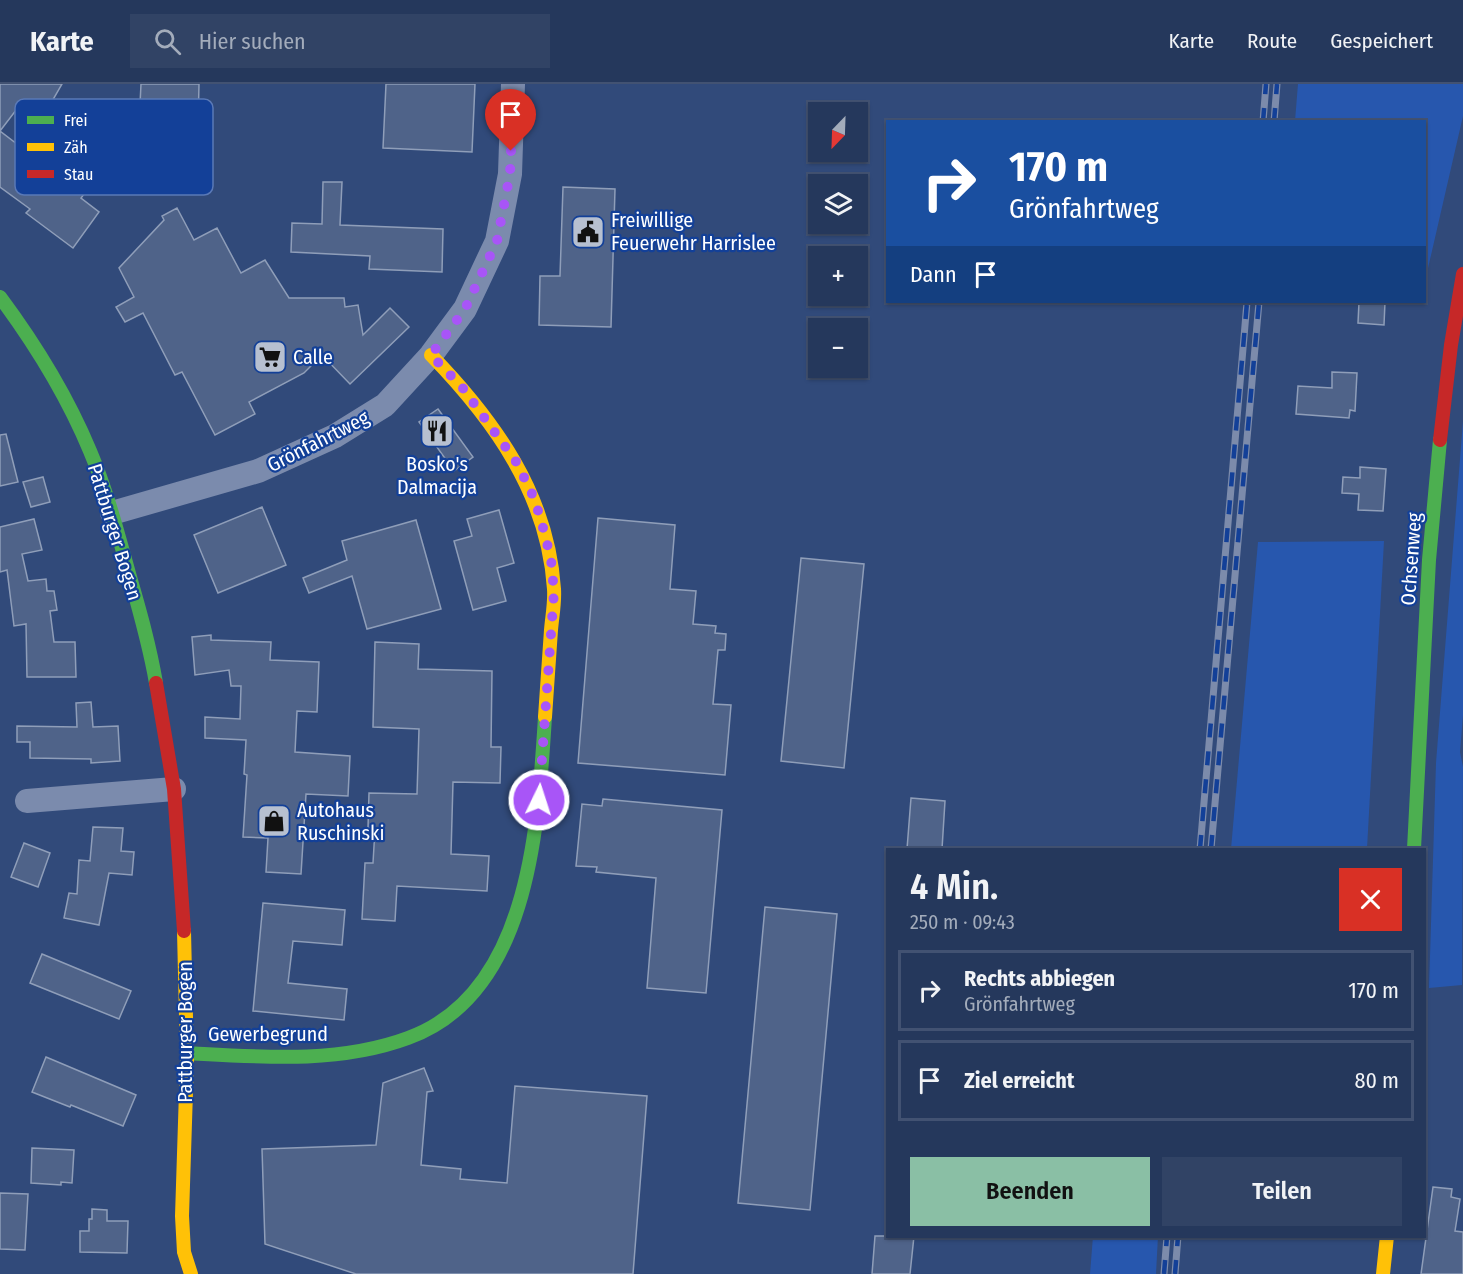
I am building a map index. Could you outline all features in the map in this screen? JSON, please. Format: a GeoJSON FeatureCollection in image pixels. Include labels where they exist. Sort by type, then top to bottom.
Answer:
{"type":"FeatureCollection","features":[{"type":"Feature","properties":{"kind":"street","name":"Grönfahrtweg"},"geometry":{"type":"LineString","coordinates":[[112,513],[258,471],[335,436],[385,405],[431,355],[465,309],[497,241],[510,174],[513,84]]}},
{"type":"Feature","properties":{"kind":"street","name":"Ochsenweg"},"geometry":{"type":"LineString","coordinates":[[1414,848],[1430,558],[1447,376],[1463,274]]}},
{"type":"Feature","properties":{"kind":"street","name":"Pattburger Bogen"},"geometry":{"type":"LineString","coordinates":[[0,297],[9,325],[60,390],[90,451],[112,513],[151,651],[174,789],[184,910],[187,1053],[182,1216],[184,1252],[191,1274]]}},
{"type":"Feature","properties":{"kind":"street","name":"Gewerbegrund"},"geometry":{"type":"LineString","coordinates":[[187,1053],[287,1057],[347,1052],[398,1042],[422,1032],[455,1011],[468,999],[485,976],[503,944],[524,886],[538,820],[554,592],[551,559],[534,498],[517,463],[462,387],[431,355]]}},
{"type":"Feature","properties":{"kind":"street"},"geometry":{"type":"LineString","coordinates":[[27,801],[174,789]]}},
{"type":"Feature","properties":{"kind":"street"},"geometry":{"type":"LineString","coordinates":[[1383,1274],[1387,1238]]}},
{"type":"Feature","properties":{"kind":"shaded area"},"geometry":{"type":"Polygon","coordinates":[[[1298,84],[1463,84],[1463,116],[1426,277],[1426,120],[1295,120],[1298,84]]]}},
{"type":"Feature","properties":{"kind":"shaded area"},"geometry":{"type":"Polygon","coordinates":[[[1463,421],[1463,715],[1460,752],[1463,767],[1462,985],[1429,988],[1436,763],[1463,421]]]}},
{"type":"Feature","properties":{"kind":"shaded area"},"geometry":{"type":"Polygon","coordinates":[[[1384,541],[1367,848],[1231,848],[1258,542],[1384,541]]]}},
{"type":"Feature","properties":{"kind":"shaded area"},"geometry":{"type":"Polygon","coordinates":[[[1093,1238],[1158,1238],[1156,1274],[1090,1274],[1093,1238]]]}},
{"type":"Feature","properties":{"kind":"building"},"geometry":{"type":"Polygon","coordinates":[[[0,84],[62,84],[53,99],[15,99],[15,111],[0,131],[0,84]]]}},
{"type":"Feature","properties":{"kind":"building"},"geometry":{"type":"Polygon","coordinates":[[[141,84],[199,84],[199,99],[140,99],[141,84]]]}},
{"type":"Feature","properties":{"kind":"building"},"geometry":{"type":"Polygon","coordinates":[[[386,84],[475,84],[472,152],[383,148],[386,84]]]}},
{"type":"Feature","properties":{"kind":"building"},"geometry":{"type":"Polygon","coordinates":[[[0,131],[15,142],[15,195],[83,195],[81,198],[99,212],[73,248],[26,213],[30,209],[0,187],[0,131]]]}},
{"type":"Feature","properties":{"kind":"building"},"geometry":{"type":"Polygon","coordinates":[[[323,182],[342,182],[340,225],[443,229],[442,272],[369,269],[370,256],[291,252],[292,223],[322,224],[323,182]]]}},
{"type":"Feature","properties":{"kind":"building","name":"Freiwillige Feuerwehr Harrislee"},"geometry":{"type":"Polygon","coordinates":[[[563,187],[615,189],[611,327],[539,325],[540,276],[560,276],[563,187]]]}},
{"type":"Feature","properties":{"kind":"building"},"geometry":{"type":"Polygon","coordinates":[[[177,208],[194,240],[217,228],[241,273],[265,260],[289,298],[344,298],[345,307],[358,305],[363,335],[390,308],[409,327],[350,384],[322,355],[304,373],[249,402],[255,414],[215,435],[182,372],[175,375],[143,313],[125,322],[116,307],[134,297],[119,268],[164,220],[162,216],[177,208]]]}},
{"type":"Feature","properties":{"kind":"building"},"geometry":{"type":"Polygon","coordinates":[[[1359,303],[1385,303],[1384,325],[1358,323],[1359,303]]]}},
{"type":"Feature","properties":{"kind":"building"},"geometry":{"type":"Polygon","coordinates":[[[1332,372],[1357,373],[1355,411],[1350,410],[1349,418],[1296,414],[1298,386],[1332,388],[1332,372]]]}},
{"type":"Feature","properties":{"kind":"building"},"geometry":{"type":"Polygon","coordinates":[[[438,409],[473,457],[454,471],[419,422],[438,409]]]}},
{"type":"Feature","properties":{"kind":"building"},"geometry":{"type":"Polygon","coordinates":[[[6,434],[18,482],[0,486],[0,435],[6,434]]]}},
{"type":"Feature","properties":{"kind":"building"},"geometry":{"type":"Polygon","coordinates":[[[1360,467],[1386,469],[1383,511],[1358,510],[1359,494],[1342,493],[1343,477],[1360,478],[1360,467]]]}},
{"type":"Feature","properties":{"kind":"building"},"geometry":{"type":"Polygon","coordinates":[[[43,477],[50,502],[31,507],[23,482],[43,477]]]}},
{"type":"Feature","properties":{"kind":"building"},"geometry":{"type":"Polygon","coordinates":[[[262,507],[286,565],[218,593],[194,535],[262,507]]]}},
{"type":"Feature","properties":{"kind":"building"},"geometry":{"type":"Polygon","coordinates":[[[499,510],[514,563],[497,568],[506,601],[473,610],[454,541],[472,536],[467,519],[499,510]]]}},
{"type":"Feature","properties":{"kind":"building"},"geometry":{"type":"Polygon","coordinates":[[[598,518],[675,525],[670,589],[696,591],[693,624],[716,626],[715,633],[726,634],[725,650],[718,650],[713,704],[731,705],[725,775],[578,763],[598,518]]]}},
{"type":"Feature","properties":{"kind":"building"},"geometry":{"type":"Polygon","coordinates":[[[34,519],[42,550],[22,554],[28,581],[46,579],[47,591],[54,591],[57,610],[50,611],[54,642],[75,642],[76,677],[27,677],[26,624],[14,626],[7,570],[0,572],[0,527],[34,519]]]}},
{"type":"Feature","properties":{"kind":"building"},"geometry":{"type":"Polygon","coordinates":[[[416,520],[441,609],[367,629],[352,576],[309,593],[303,578],[347,560],[342,541],[416,520]]]}},
{"type":"Feature","properties":{"kind":"building"},"geometry":{"type":"Polygon","coordinates":[[[801,558],[864,564],[844,768],[781,761],[801,558]]]}},
{"type":"Feature","properties":{"kind":"building"},"geometry":{"type":"Polygon","coordinates":[[[211,635],[211,640],[271,642],[270,660],[319,662],[317,712],[297,711],[295,752],[350,756],[348,796],[306,794],[301,874],[266,872],[268,838],[243,837],[247,775],[244,774],[246,740],[205,738],[205,717],[240,719],[241,686],[231,686],[229,670],[195,675],[192,637],[211,635]]]}},
{"type":"Feature","properties":{"kind":"building"},"geometry":{"type":"Polygon","coordinates":[[[375,642],[419,644],[418,669],[492,671],[491,747],[501,747],[500,783],[453,782],[451,854],[489,856],[487,891],[397,886],[395,921],[362,919],[365,863],[373,863],[375,829],[368,828],[369,793],[417,794],[419,729],[373,727],[375,642]]]}},
{"type":"Feature","properties":{"kind":"building"},"geometry":{"type":"Polygon","coordinates":[[[91,702],[93,727],[118,726],[120,761],[91,763],[91,759],[30,758],[30,742],[17,742],[17,726],[77,727],[76,703],[91,702]]]}},
{"type":"Feature","properties":{"kind":"building"},"geometry":{"type":"Polygon","coordinates":[[[911,798],[945,801],[942,848],[907,848],[911,798]]]}},
{"type":"Feature","properties":{"kind":"building"},"geometry":{"type":"Polygon","coordinates":[[[603,799],[722,810],[706,993],[647,988],[656,878],[596,872],[597,867],[576,866],[582,804],[602,806],[603,799]]]}},
{"type":"Feature","properties":{"kind":"building"},"geometry":{"type":"Polygon","coordinates":[[[93,827],[123,828],[121,851],[134,852],[132,875],[109,873],[99,925],[64,918],[69,893],[77,894],[79,860],[90,861],[93,827]]]}},
{"type":"Feature","properties":{"kind":"building"},"geometry":{"type":"Polygon","coordinates":[[[24,843],[50,853],[38,887],[11,877],[24,843]]]}},
{"type":"Feature","properties":{"kind":"building"},"geometry":{"type":"Polygon","coordinates":[[[263,903],[345,910],[342,945],[293,941],[288,983],[347,989],[344,1020],[253,1011],[263,903]]]}},
{"type":"Feature","properties":{"kind":"building"},"geometry":{"type":"Polygon","coordinates":[[[765,907],[837,914],[810,1210],[738,1203],[765,907]]]}},
{"type":"Feature","properties":{"kind":"building"},"geometry":{"type":"Polygon","coordinates":[[[42,954],[131,991],[119,1019],[30,983],[42,954]]]}},
{"type":"Feature","properties":{"kind":"building"},"geometry":{"type":"Polygon","coordinates":[[[46,1057],[136,1095],[123,1126],[32,1092],[46,1057]]]}},
{"type":"Feature","properties":{"kind":"building"},"geometry":{"type":"Polygon","coordinates":[[[424,1068],[433,1091],[427,1092],[421,1165],[461,1169],[460,1179],[507,1183],[515,1086],[647,1096],[633,1274],[356,1274],[265,1244],[262,1149],[376,1145],[383,1083],[424,1068]]]}},
{"type":"Feature","properties":{"kind":"building"},"geometry":{"type":"Polygon","coordinates":[[[32,1148],[74,1150],[72,1183],[61,1182],[61,1185],[31,1183],[32,1148]]]}},
{"type":"Feature","properties":{"kind":"building"},"geometry":{"type":"Polygon","coordinates":[[[1433,1187],[1452,1189],[1451,1197],[1460,1199],[1455,1231],[1463,1232],[1463,1274],[1421,1274],[1433,1187]]]}},
{"type":"Feature","properties":{"kind":"building"},"geometry":{"type":"Polygon","coordinates":[[[0,1193],[28,1194],[25,1250],[0,1249],[0,1193]]]}},
{"type":"Feature","properties":{"kind":"building"},"geometry":{"type":"Polygon","coordinates":[[[92,1209],[107,1210],[107,1221],[128,1221],[127,1253],[80,1252],[80,1231],[89,1231],[92,1209]]]}},
{"type":"Feature","properties":{"kind":"building"},"geometry":{"type":"Polygon","coordinates":[[[875,1236],[914,1238],[910,1274],[872,1274],[875,1236]]]}},
{"type":"Feature","properties":{"kind":"railway"},"geometry":{"type":"LineString","coordinates":[[1263,120],[1266,84]]}},
{"type":"Feature","properties":{"kind":"railway"},"geometry":{"type":"LineString","coordinates":[[1274,120],[1277,84]]}},
{"type":"Feature","properties":{"kind":"railway"},"geometry":{"type":"LineString","coordinates":[[1200,848],[1247,303]]}},
{"type":"Feature","properties":{"kind":"railway"},"geometry":{"type":"LineString","coordinates":[[1211,848],[1259,303]]}},
{"type":"Feature","properties":{"kind":"railway"},"geometry":{"type":"LineString","coordinates":[[1164,1274],[1167,1238]]}},
{"type":"Feature","properties":{"kind":"railway"},"geometry":{"type":"LineString","coordinates":[[1175,1274],[1178,1238]]}},
{"type":"Feature","properties":{"kind":"traffic: fast"},"geometry":{"type":"LineString","coordinates":[[0,297],[50,371],[90,451],[117,529],[156,683]]}},
{"type":"Feature","properties":{"kind":"traffic: fast"},"geometry":{"type":"LineString","coordinates":[[1414,848],[1429,560],[1440,440]]}},
{"type":"Feature","properties":{"kind":"traffic: fast"},"geometry":{"type":"LineString","coordinates":[[187,1053],[299,1057],[354,1052],[408,1038],[449,1016],[480,985],[503,946],[520,902],[531,855],[538,807],[545,717]]}},
{"type":"Feature","properties":{"kind":"traffic: slow"},"geometry":{"type":"LineString","coordinates":[[431,355],[476,406],[496,433],[529,491],[541,522],[550,555],[554,594],[545,717]]}},
{"type":"Feature","properties":{"kind":"traffic: slow"},"geometry":{"type":"LineString","coordinates":[[184,931],[187,1060],[182,1216],[184,1252],[191,1274]]}},
{"type":"Feature","properties":{"kind":"traffic: slow"},"geometry":{"type":"LineString","coordinates":[[1383,1274],[1387,1238]]}},
{"type":"Feature","properties":{"kind":"traffic: jam"},"geometry":{"type":"LineString","coordinates":[[1440,440],[1451,345],[1463,274]]}},
{"type":"Feature","properties":{"kind":"traffic: jam"},"geometry":{"type":"LineString","coordinates":[[156,683],[174,789],[184,931]]}},
{"type":"Feature","properties":{"kind":"place","name":"Freiwillige Feuerwehr Harrislee"},"geometry":{"type":"Point","coordinates":[588,232]}},
{"type":"Feature","properties":{"kind":"place","name":"Calle"},"geometry":{"type":"Point","coordinates":[270,357]}},
{"type":"Feature","properties":{"kind":"place","name":"Bosko's Dalmacija"},"geometry":{"type":"Point","coordinates":[437,431]}},
{"type":"Feature","properties":{"kind":"place","name":"Autohaus Ruschinski"},"geometry":{"type":"Point","coordinates":[274,821]}},
{"type":"Feature","properties":{"kind":"route"},"geometry":{"type":"LineString","coordinates":[[511,151],[510,174],[497,241],[465,309],[431,355],[462,387],[517,463],[534,498],[551,559],[554,592],[539,800]]}}]}
